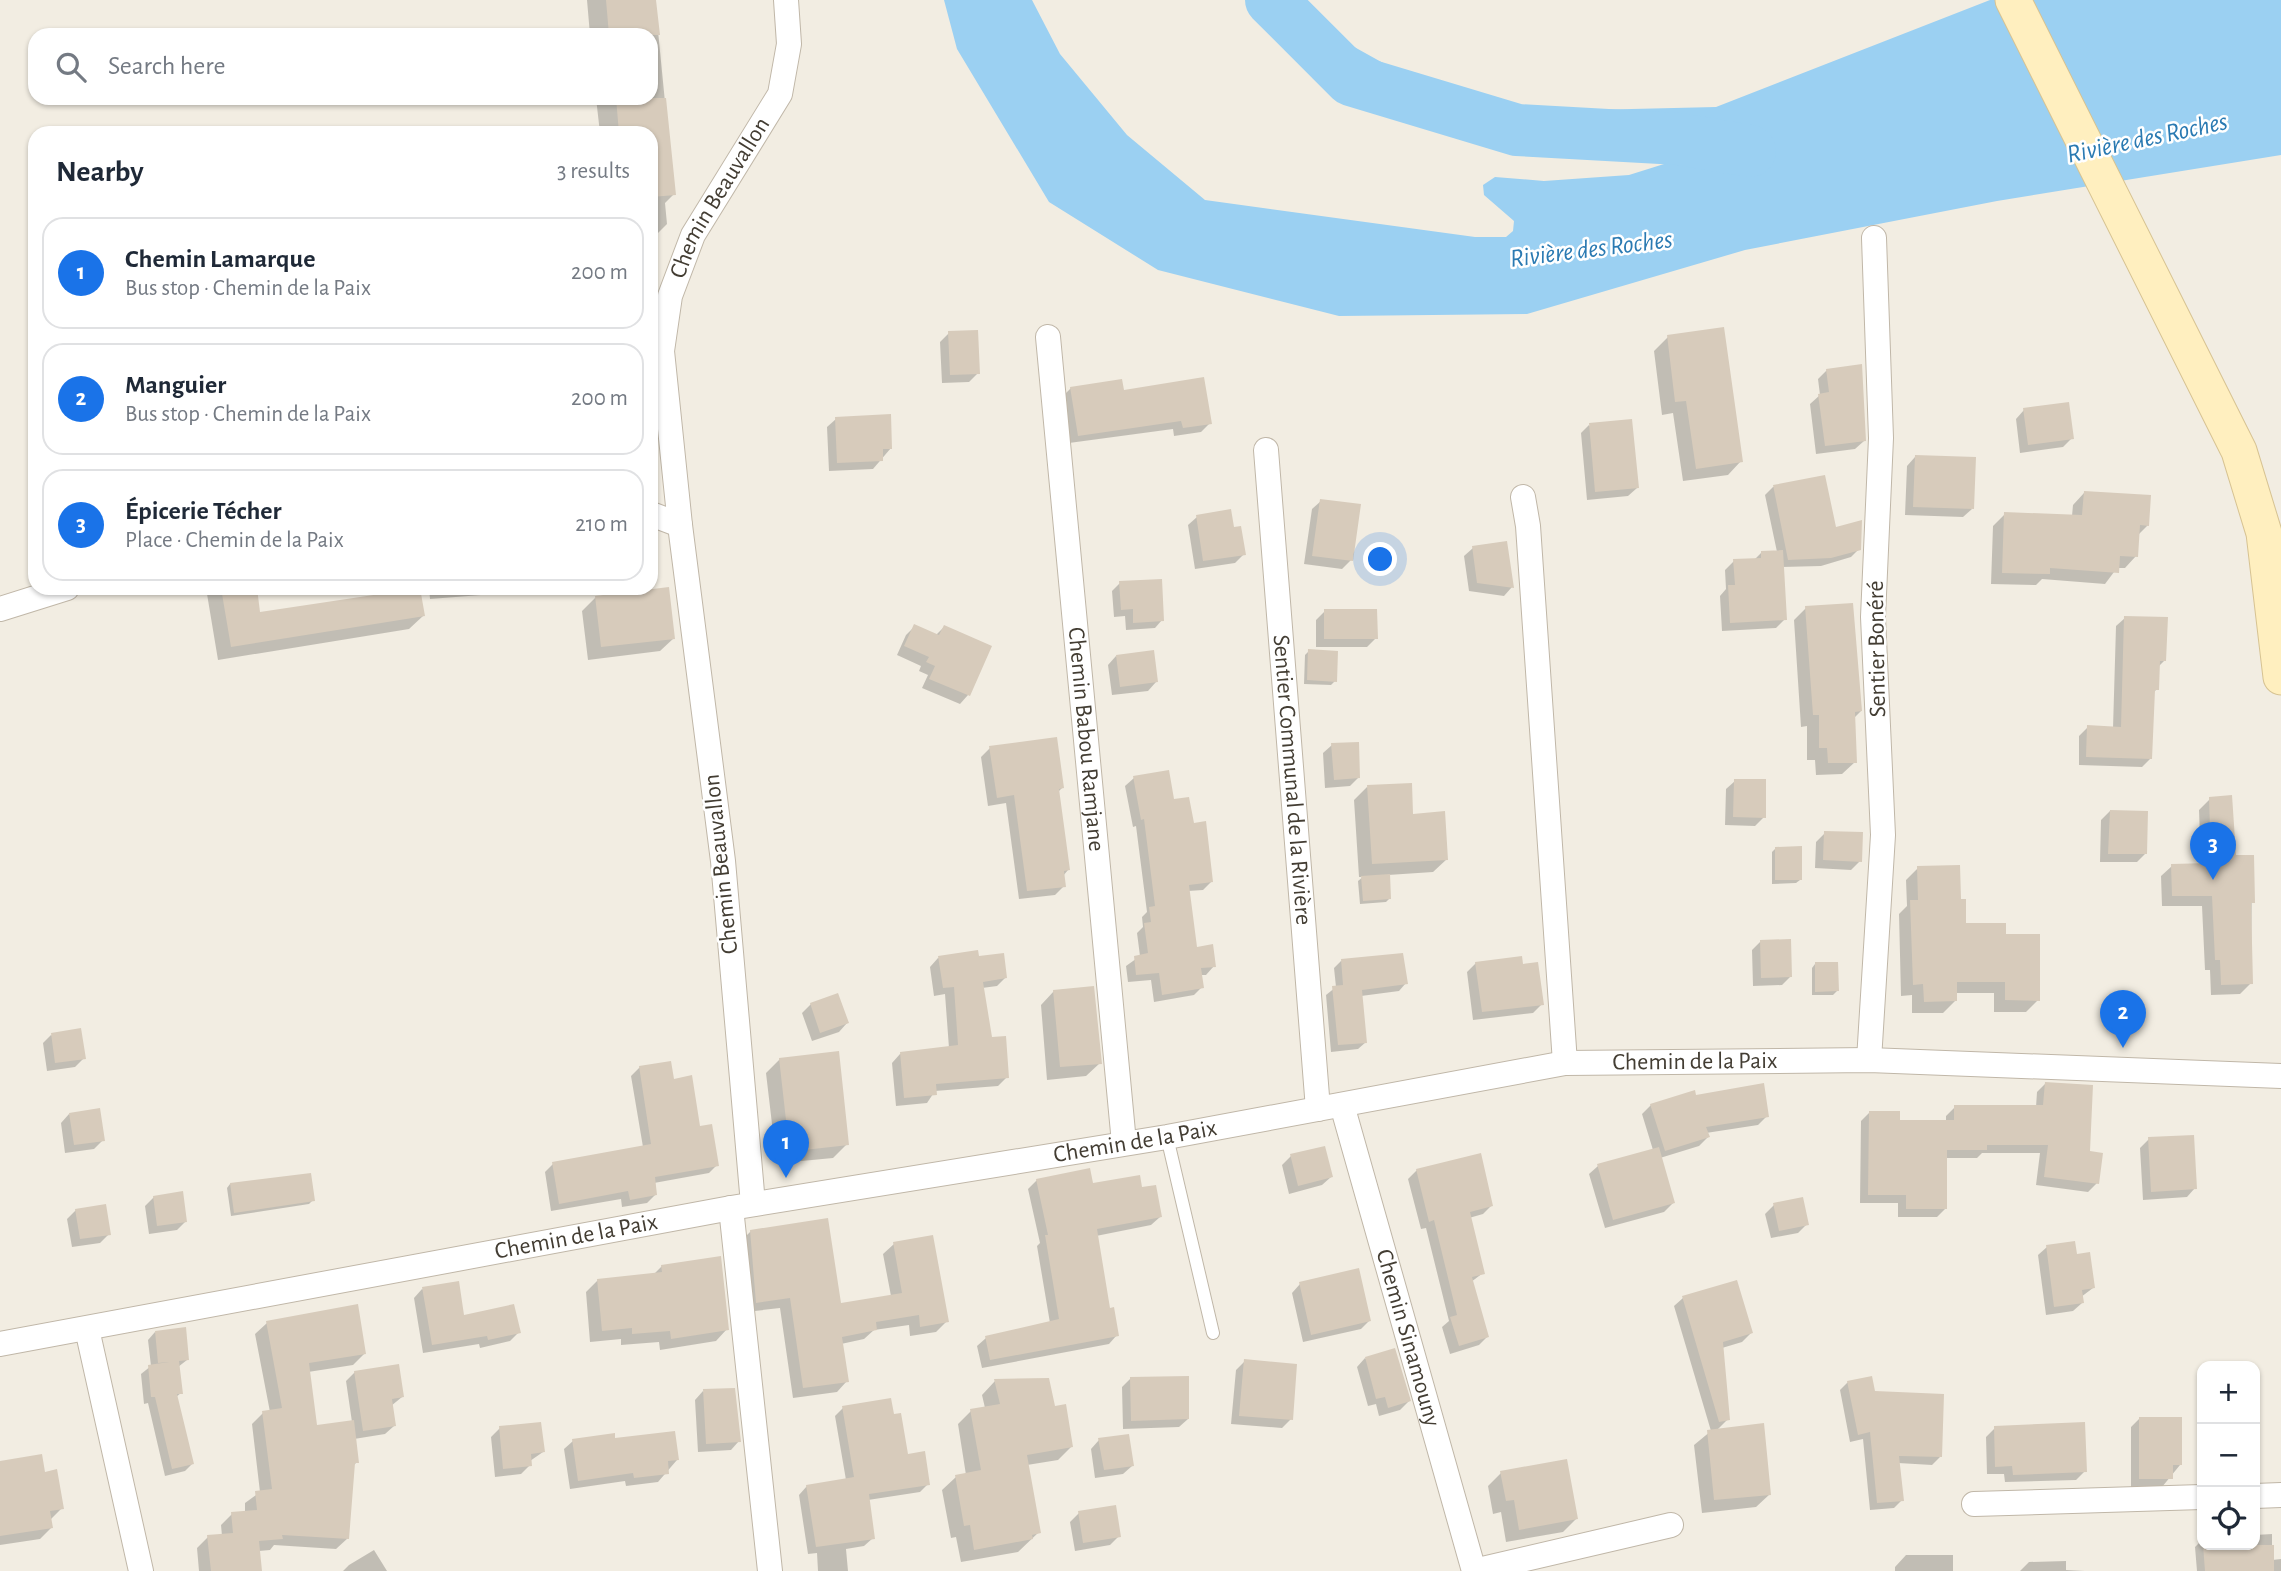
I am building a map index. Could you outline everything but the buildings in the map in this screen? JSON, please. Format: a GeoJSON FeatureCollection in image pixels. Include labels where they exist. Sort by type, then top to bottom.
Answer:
{"type":"FeatureCollection","features":[{"type":"Feature","properties":{"kind":"main road"},"geometry":{"type":"LineString","coordinates":[[2013,0],[2238,451],[2264,533],[2281,677]]}},
{"type":"Feature","properties":{"kind":"street","name":"Chemin Beauvallon"},"geometry":{"type":"LineString","coordinates":[[770,1571],[742,1206],[723,860],[680,525],[662,351],[670,296],[693,235],[780,94],[789,44],[786,0]]}},
{"type":"Feature","properties":{"kind":"street","name":"Sentier Bonéré"},"geometry":{"type":"LineString","coordinates":[[1869,1060],[1884,835],[1873,617],[1881,439],[1874,238]]}},
{"type":"Feature","properties":{"kind":"street","name":"Chemin Babou Ramjane"},"geometry":{"type":"LineString","coordinates":[[1048,337],[1124,1143]]}},
{"type":"Feature","properties":{"kind":"street","name":"Sentier Communal de la Rivière"},"geometry":{"type":"LineString","coordinates":[[1266,450],[1330,1107]]}},
{"type":"Feature","properties":{"kind":"street"},"geometry":{"type":"LineString","coordinates":[[1523,497],[1528,526],[1565,1063]]}},
{"type":"Feature","properties":{"kind":"street"},"geometry":{"type":"LineString","coordinates":[[658,517],[680,525]]}},
{"type":"Feature","properties":{"kind":"street"},"geometry":{"type":"LineString","coordinates":[[0,609],[45,595]]}},
{"type":"Feature","properties":{"kind":"street","name":"Chemin de la Paix"},"geometry":{"type":"LineString","coordinates":[[0,1344],[742,1206],[1167,1137],[1565,1063],[1869,1060],[2281,1076]]}},
{"type":"Feature","properties":{"kind":"street","name":"Chemin Sinamouny"},"geometry":{"type":"LineString","coordinates":[[1330,1107],[1474,1571],[1671,1525]]}},
{"type":"Feature","properties":{"kind":"street"},"geometry":{"type":"LineString","coordinates":[[87,1329],[141,1571]]}},
{"type":"Feature","properties":{"kind":"street"},"geometry":{"type":"LineString","coordinates":[[2260,1496],[2281,1495]]}},
{"type":"Feature","properties":{"kind":"street"},"geometry":{"type":"LineString","coordinates":[[1974,1504],[2197,1497]]}},
{"type":"Feature","properties":{"kind":"lane"},"geometry":{"type":"LineString","coordinates":[[1167,1137],[1213,1333]]}},
{"type":"Feature","properties":{"kind":"water","name":"Rivière des Roches"},"geometry":{"type":"Polygon","coordinates":[[[944,0],[1032,0],[1060,54],[1127,135],[1205,200],[1475,237],[1506,237],[1513,231],[1514,221],[1484,195],[1483,185],[1495,177],[1544,181],[1629,175],[1680,159],[1682,149],[1679,139],[1671,134],[1517,130],[1450,119],[1351,80],[1270,0],[1296,0],[1313,24],[1419,83],[1547,111],[1716,107],[1990,0],[2281,0],[2281,155],[1997,201],[1745,250],[1527,314],[1339,316],[1158,270],[1049,202],[957,49],[944,0]]]}},
{"type":"Feature","properties":{"kind":"waterway"},"geometry":{"type":"LineString","coordinates":[[1271,0],[1351,80],[1517,130],[1679,139],[1750,151]]}},
{"type":"Feature","properties":{"kind":"place","name":"Épicerie Técher"},"geometry":{"type":"Point","coordinates":[2213,880]}},
{"type":"Feature","properties":{"kind":"place","name":"Manguier"},"geometry":{"type":"Point","coordinates":[2123,1048]}},
{"type":"Feature","properties":{"kind":"place","name":"Chemin Lamarque"},"geometry":{"type":"Point","coordinates":[786,1178]}}]}
